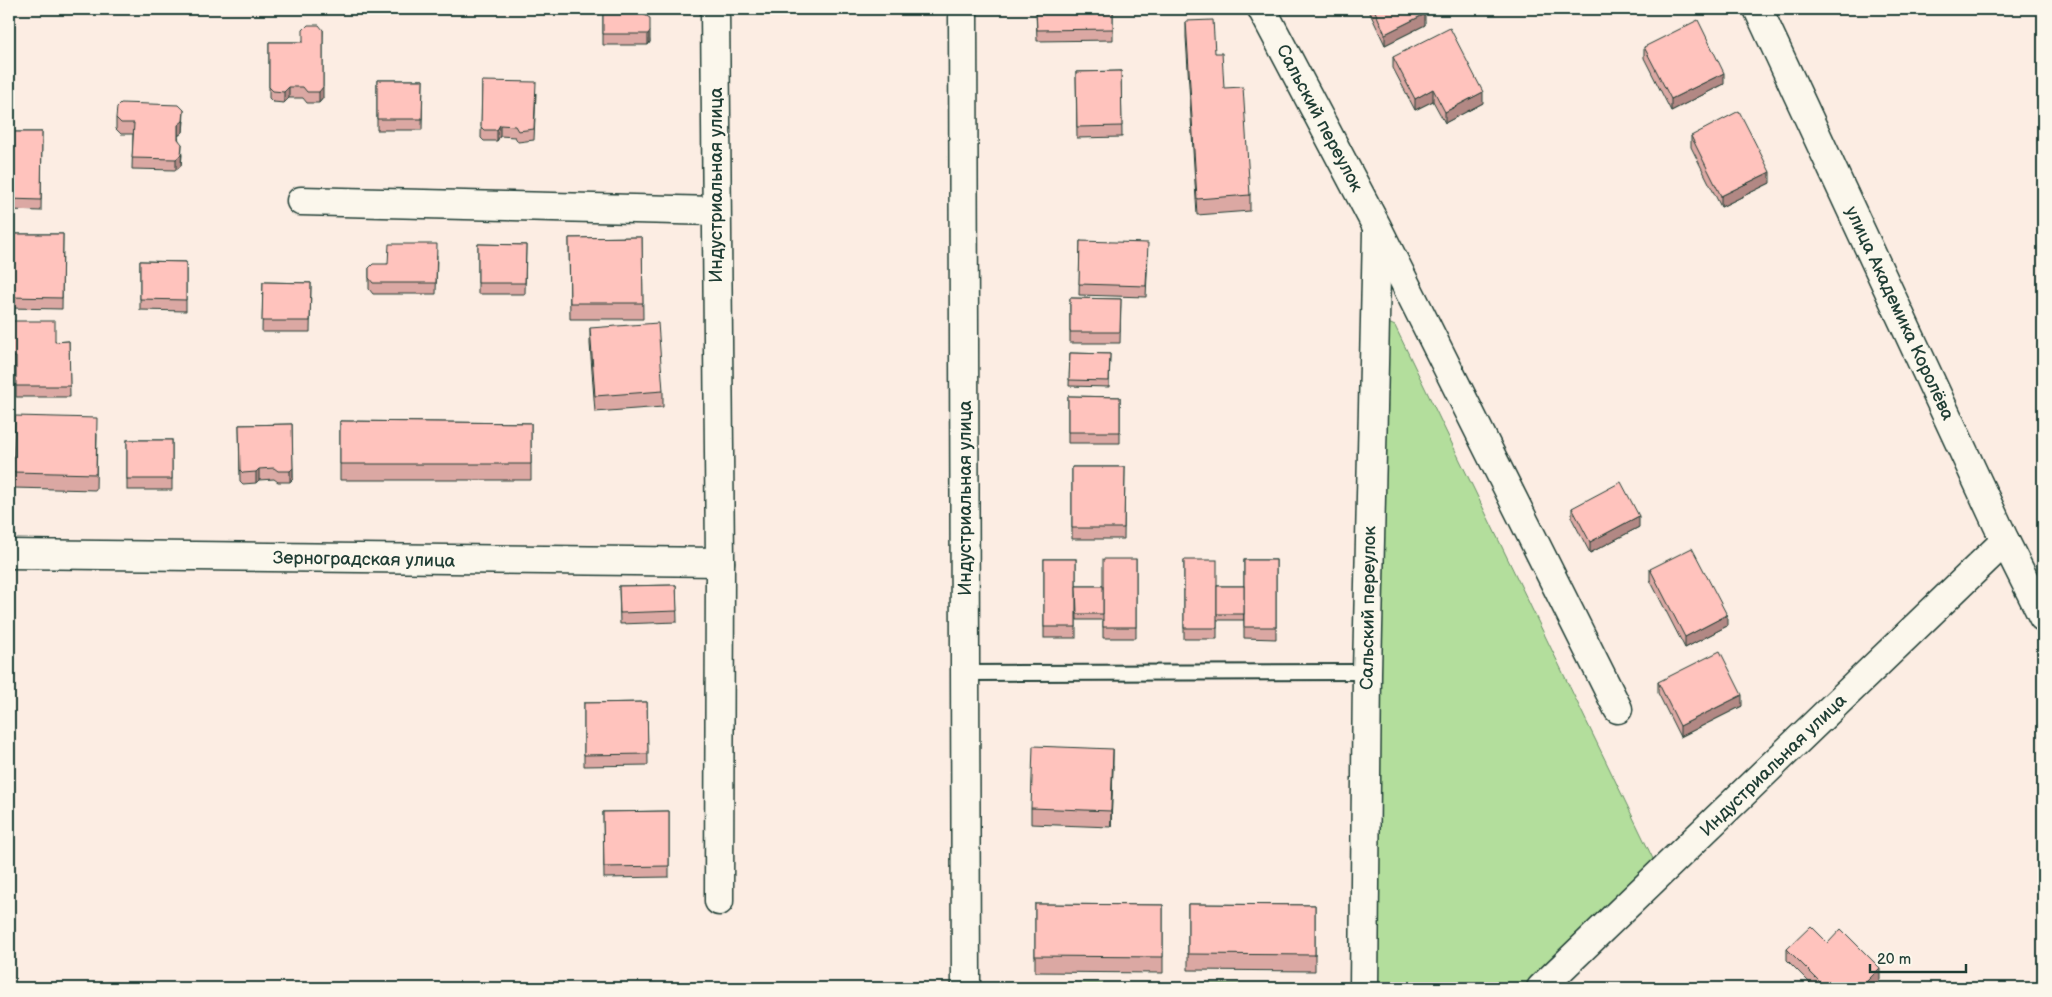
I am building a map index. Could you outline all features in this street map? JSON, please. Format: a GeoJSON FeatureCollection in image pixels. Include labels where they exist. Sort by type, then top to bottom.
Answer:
{"type":"FeatureCollection","features":[{"type":"Feature","properties":{"kind":"street","name":"Индустриальная улица"},"geometry":{"type":"LineString","coordinates":[[715,9],[720,562],[719,901]]}},
{"type":"Feature","properties":{"kind":"street","name":"Индустриальная улица"},"geometry":{"type":"LineString","coordinates":[[963,9],[966,988]]}},
{"type":"Feature","properties":{"kind":"street","name":"Сальский переулок"},"geometry":{"type":"LineString","coordinates":[[1262,9],[1377,227],[1618,709]]}},
{"type":"Feature","properties":{"kind":"street","name":"улица Академика Королёва"},"geometry":{"type":"LineString","coordinates":[[1758,9],[2005,541],[2043,617]]}},
{"type":"Feature","properties":{"kind":"street"},"geometry":{"type":"LineString","coordinates":[[301,201],[716,211]]}},
{"type":"Feature","properties":{"kind":"street","name":"Сальский переулок"},"geometry":{"type":"LineString","coordinates":[[1364,988],[1367,672],[1377,227]]}},
{"type":"Feature","properties":{"kind":"street","name":"Индустриальная улица"},"geometry":{"type":"LineString","coordinates":[[1542,988],[2005,541]]}},
{"type":"Feature","properties":{"kind":"street","name":"Зерноградская улица"},"geometry":{"type":"LineString","coordinates":[[9,554],[720,562]]}},
{"type":"Feature","properties":{"kind":"lane"},"geometry":{"type":"LineString","coordinates":[[966,672],[1367,672]]}},
{"type":"Feature","properties":{"kind":"green space"},"geometry":{"type":"Polygon","coordinates":[[[1382,320],[1395,326],[1656,865],[1527,988],[1377,988],[1382,320]]]}},
{"type":"Feature","properties":{"kind":"green space"},"geometry":{"type":"Polygon","coordinates":[[[1021,983],[1326,984],[1326,988],[1021,988],[1021,983]]]}},
{"type":"Feature","properties":{"kind":"building"},"geometry":{"type":"Polygon","coordinates":[[[603,9],[645,9],[645,15],[650,18],[650,31],[648,34],[603,34],[603,9]]]}},
{"type":"Feature","properties":{"kind":"building"},"geometry":{"type":"Polygon","coordinates":[[[1036,9],[1113,9],[1113,29],[1037,30],[1036,9]]]}},
{"type":"Feature","properties":{"kind":"building"},"geometry":{"type":"Polygon","coordinates":[[[1374,9],[1423,9],[1425,14],[1385,34],[1374,9]]]}},
{"type":"Feature","properties":{"kind":"building"},"geometry":{"type":"Polygon","coordinates":[[[1213,20],[1215,53],[1222,53],[1224,88],[1243,87],[1250,195],[1197,199],[1186,21],[1213,20]]]}},
{"type":"Feature","properties":{"kind":"building"},"geometry":{"type":"Polygon","coordinates":[[[1698,20],[1724,73],[1671,99],[1644,47],[1698,20]]]}},
{"type":"Feature","properties":{"kind":"building"},"geometry":{"type":"Polygon","coordinates":[[[308,25],[319,25],[323,30],[323,87],[319,92],[307,92],[303,87],[289,87],[284,92],[273,91],[269,87],[269,42],[303,42],[303,30],[308,25]]]}},
{"type":"Feature","properties":{"kind":"building"},"geometry":{"type":"Polygon","coordinates":[[[1450,28],[1483,92],[1445,112],[1433,89],[1415,99],[1393,57],[1450,28]]]}},
{"type":"Feature","properties":{"kind":"building"},"geometry":{"type":"Polygon","coordinates":[[[1121,71],[1122,126],[1077,127],[1076,72],[1121,71]]]}},
{"type":"Feature","properties":{"kind":"building"},"geometry":{"type":"Polygon","coordinates":[[[377,80],[423,80],[422,119],[377,119],[377,80]]]}},
{"type":"Feature","properties":{"kind":"building"},"geometry":{"type":"Polygon","coordinates":[[[482,81],[536,82],[534,129],[518,131],[515,126],[500,125],[497,130],[484,130],[481,127],[482,81]]]}},
{"type":"Feature","properties":{"kind":"building"},"geometry":{"type":"Polygon","coordinates":[[[121,103],[179,105],[184,110],[183,121],[178,125],[178,139],[182,144],[181,155],[176,159],[132,158],[134,123],[121,123],[116,118],[117,107],[121,103]]]}},
{"type":"Feature","properties":{"kind":"building"},"geometry":{"type":"Polygon","coordinates":[[[1739,111],[1770,172],[1721,196],[1691,136],[1739,111]]]}},
{"type":"Feature","properties":{"kind":"building"},"geometry":{"type":"Polygon","coordinates":[[[9,132],[42,132],[41,200],[9,199],[9,132]]]}},
{"type":"Feature","properties":{"kind":"building"},"geometry":{"type":"Polygon","coordinates":[[[9,234],[63,234],[62,298],[9,297],[9,234]]]}},
{"type":"Feature","properties":{"kind":"building"},"geometry":{"type":"Polygon","coordinates":[[[642,237],[643,303],[570,303],[569,238],[642,237]]]}},
{"type":"Feature","properties":{"kind":"building"},"geometry":{"type":"Polygon","coordinates":[[[1080,241],[1148,243],[1146,286],[1079,284],[1080,241]]]}},
{"type":"Feature","properties":{"kind":"building"},"geometry":{"type":"Polygon","coordinates":[[[389,244],[437,244],[436,283],[373,283],[369,278],[369,268],[373,264],[388,264],[389,244]]]}},
{"type":"Feature","properties":{"kind":"building"},"geometry":{"type":"Polygon","coordinates":[[[478,244],[526,245],[525,283],[478,283],[478,244]]]}},
{"type":"Feature","properties":{"kind":"building"},"geometry":{"type":"Polygon","coordinates":[[[140,261],[186,262],[186,300],[140,299],[140,261]]]}},
{"type":"Feature","properties":{"kind":"building"},"geometry":{"type":"Polygon","coordinates":[[[263,282],[311,283],[310,321],[262,321],[263,282]]]}},
{"type":"Feature","properties":{"kind":"building"},"geometry":{"type":"Polygon","coordinates":[[[1070,298],[1121,299],[1120,332],[1070,332],[1070,298]]]}},
{"type":"Feature","properties":{"kind":"building"},"geometry":{"type":"Polygon","coordinates":[[[9,321],[55,321],[55,342],[69,341],[70,386],[16,386],[16,357],[9,357],[9,321]]]}},
{"type":"Feature","properties":{"kind":"building"},"geometry":{"type":"Polygon","coordinates":[[[658,323],[663,391],[595,396],[590,328],[658,323]]]}},
{"type":"Feature","properties":{"kind":"building"},"geometry":{"type":"Polygon","coordinates":[[[1070,353],[1110,354],[1109,381],[1069,380],[1070,353]]]}},
{"type":"Feature","properties":{"kind":"building"},"geometry":{"type":"Polygon","coordinates":[[[1068,396],[1120,397],[1120,432],[1068,432],[1068,396]]]}},
{"type":"Feature","properties":{"kind":"building"},"geometry":{"type":"Polygon","coordinates":[[[15,416],[97,418],[96,474],[13,472],[15,416]]]}},
{"type":"Feature","properties":{"kind":"building"},"geometry":{"type":"Polygon","coordinates":[[[340,421],[531,423],[531,464],[340,464],[340,421]]]}},
{"type":"Feature","properties":{"kind":"building"},"geometry":{"type":"Polygon","coordinates":[[[292,424],[293,468],[290,471],[278,471],[274,468],[243,473],[240,470],[239,425],[292,424]]]}},
{"type":"Feature","properties":{"kind":"building"},"geometry":{"type":"Polygon","coordinates":[[[127,440],[172,440],[172,479],[127,479],[127,440]]]}},
{"type":"Feature","properties":{"kind":"building"},"geometry":{"type":"Polygon","coordinates":[[[1072,467],[1125,467],[1124,528],[1072,528],[1072,467]]]}},
{"type":"Feature","properties":{"kind":"building"},"geometry":{"type":"Polygon","coordinates":[[[1621,482],[1639,516],[1590,542],[1572,508],[1621,482]]]}},
{"type":"Feature","properties":{"kind":"building"},"geometry":{"type":"Polygon","coordinates":[[[1692,548],[1727,615],[1685,637],[1650,569],[1692,548]]]}},
{"type":"Feature","properties":{"kind":"building"},"geometry":{"type":"Polygon","coordinates":[[[1044,559],[1076,559],[1076,627],[1044,627],[1044,559]]]}},
{"type":"Feature","properties":{"kind":"building"},"geometry":{"type":"Polygon","coordinates":[[[1103,559],[1136,559],[1136,627],[1103,627],[1103,559]]]}},
{"type":"Feature","properties":{"kind":"building"},"geometry":{"type":"Polygon","coordinates":[[[1184,560],[1217,560],[1217,628],[1184,628],[1184,560]]]}},
{"type":"Feature","properties":{"kind":"building"},"geometry":{"type":"Polygon","coordinates":[[[1244,560],[1276,560],[1276,627],[1244,627],[1244,560]]]}},
{"type":"Feature","properties":{"kind":"building"},"geometry":{"type":"Polygon","coordinates":[[[676,585],[677,611],[620,613],[619,586],[676,585]]]}},
{"type":"Feature","properties":{"kind":"building"},"geometry":{"type":"Polygon","coordinates":[[[1076,586],[1103,586],[1103,614],[1077,614],[1076,586]]]}},
{"type":"Feature","properties":{"kind":"building"},"geometry":{"type":"Polygon","coordinates":[[[1217,586],[1244,586],[1244,614],[1217,614],[1217,586]]]}},
{"type":"Feature","properties":{"kind":"building"},"geometry":{"type":"Polygon","coordinates":[[[1720,651],[1742,695],[1680,726],[1658,682],[1720,651]]]}},
{"type":"Feature","properties":{"kind":"building"},"geometry":{"type":"Polygon","coordinates":[[[647,702],[648,754],[584,755],[584,703],[647,702]]]}},
{"type":"Feature","properties":{"kind":"building"},"geometry":{"type":"Polygon","coordinates":[[[1033,746],[1113,749],[1111,811],[1031,808],[1033,746]]]}},
{"type":"Feature","properties":{"kind":"building"},"geometry":{"type":"Polygon","coordinates":[[[669,811],[669,866],[604,867],[603,812],[669,811]]]}},
{"type":"Feature","properties":{"kind":"building"},"geometry":{"type":"Polygon","coordinates":[[[1035,904],[1163,905],[1163,957],[1035,956],[1035,904]]]}},
{"type":"Feature","properties":{"kind":"building"},"geometry":{"type":"Polygon","coordinates":[[[1188,904],[1315,905],[1315,955],[1188,954],[1188,904]]]}},
{"type":"Feature","properties":{"kind":"building"},"geometry":{"type":"Polygon","coordinates":[[[1811,926],[1828,943],[1841,929],[1880,968],[1860,988],[1826,988],[1787,949],[1811,926]]]}}]}
